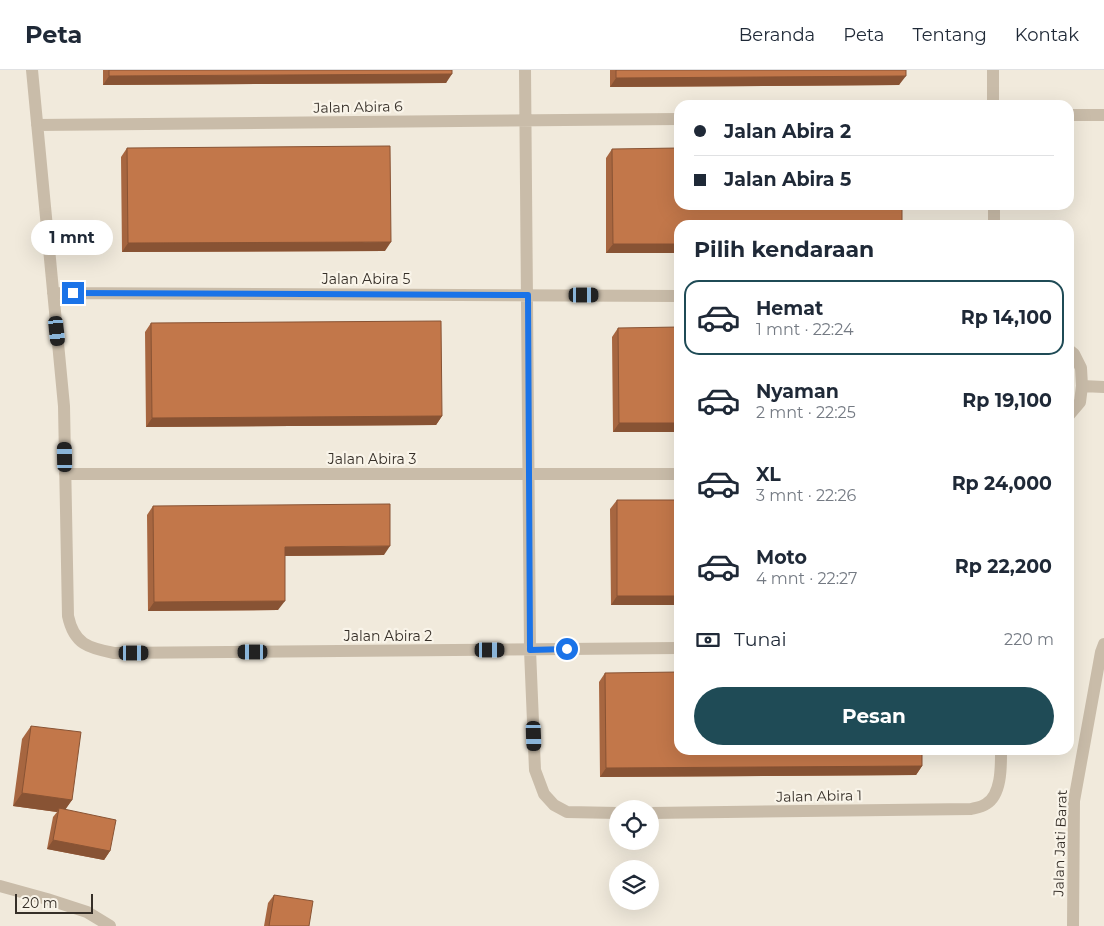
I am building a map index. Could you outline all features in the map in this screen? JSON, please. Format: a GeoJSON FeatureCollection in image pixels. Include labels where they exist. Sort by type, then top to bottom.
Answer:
{"type":"FeatureCollection","features":[{"type":"Feature","properties":{"kind":"street"},"geometry":{"type":"LineString","coordinates":[[32,70],[64,406],[65,474]]}},
{"type":"Feature","properties":{"kind":"street"},"geometry":{"type":"LineString","coordinates":[[526,70],[530,650],[535,770],[544,794],[554,805],[567,812],[609,813]]}},
{"type":"Feature","properties":{"kind":"street"},"geometry":{"type":"LineString","coordinates":[[993,70],[993,100]]}},
{"type":"Feature","properties":{"kind":"street"},"geometry":{"type":"LineString","coordinates":[[1074,115],[1104,115]]}},
{"type":"Feature","properties":{"kind":"street","name":"Jalan Abira 6"},"geometry":{"type":"LineString","coordinates":[[37,126],[674,119]]}},
{"type":"Feature","properties":{"kind":"street","name":"Jalan Abira 5"},"geometry":{"type":"LineString","coordinates":[[53,293],[674,296]]}},
{"type":"Feature","properties":{"kind":"street"},"geometry":{"type":"LineString","coordinates":[[1074,354],[1081,368],[1082,386],[1080,402],[1074,409]]}},
{"type":"Feature","properties":{"kind":"street"},"geometry":{"type":"LineString","coordinates":[[1082,386],[1104,386]]}},
{"type":"Feature","properties":{"kind":"street","name":"Jalan Abira 3"},"geometry":{"type":"LineString","coordinates":[[65,474],[674,474]]}},
{"type":"Feature","properties":{"kind":"street","name":"Jalan Abira 2"},"geometry":{"type":"LineString","coordinates":[[65,474],[68,616],[70,626],[81,642],[97,650],[114,653],[674,648]]}},
{"type":"Feature","properties":{"kind":"street","name":"Jalan Jati Barat"},"geometry":{"type":"LineString","coordinates":[[1073,926],[1074,801],[1104,644]]}},
{"type":"Feature","properties":{"kind":"street","name":"Jalan Abira 1"},"geometry":{"type":"LineString","coordinates":[[659,813],[970,809],[988,804],[996,792],[1001,774],[1001,755]]}},
{"type":"Feature","properties":{"kind":"street"},"geometry":{"type":"LineString","coordinates":[[0,886],[87,912],[110,926]]}},
{"type":"Feature","properties":{"kind":"building"},"geometry":{"type":"Polygon","coordinates":[[[109,70],[452,70],[452,74],[109,76],[109,70]]]}},
{"type":"Feature","properties":{"kind":"building"},"geometry":{"type":"Polygon","coordinates":[[[616,70],[906,70],[906,76],[616,78],[616,70]]]}},
{"type":"Feature","properties":{"kind":"building"},"geometry":{"type":"Polygon","coordinates":[[[390,146],[391,242],[128,243],[127,148],[390,146]]]}},
{"type":"Feature","properties":{"kind":"building"},"geometry":{"type":"Polygon","coordinates":[[[674,148],[674,210],[902,210],[902,220],[674,220],[674,244],[613,244],[612,149],[674,148]]]}},
{"type":"Feature","properties":{"kind":"building"},"geometry":{"type":"Polygon","coordinates":[[[441,321],[442,416],[152,418],[151,323],[441,321]]]}},
{"type":"Feature","properties":{"kind":"building"},"geometry":{"type":"Polygon","coordinates":[[[674,327],[674,423],[619,423],[618,328],[674,327]]]}},
{"type":"Feature","properties":{"kind":"building"},"geometry":{"type":"Polygon","coordinates":[[[617,500],[674,500],[674,596],[617,596],[617,500]]]}},
{"type":"Feature","properties":{"kind":"building"},"geometry":{"type":"Polygon","coordinates":[[[390,504],[390,546],[285,547],[285,601],[154,602],[153,506],[390,504]]]}},
{"type":"Feature","properties":{"kind":"building"},"geometry":{"type":"Polygon","coordinates":[[[674,672],[674,755],[922,755],[922,766],[606,768],[605,673],[674,672]]]}},
{"type":"Feature","properties":{"kind":"building"},"geometry":{"type":"Polygon","coordinates":[[[31,726],[81,732],[72,800],[22,793],[31,726]]]}},
{"type":"Feature","properties":{"kind":"building"},"geometry":{"type":"Polygon","coordinates":[[[59,808],[116,820],[110,851],[53,840],[59,808]]]}},
{"type":"Feature","properties":{"kind":"building"},"geometry":{"type":"Polygon","coordinates":[[[274,895],[313,901],[309,926],[269,926],[274,895]]]}},
{"type":"Feature","properties":{"kind":"route"},"geometry":{"type":"LineString","coordinates":[[73,293],[528,295],[530,650],[567,649]]}}]}
